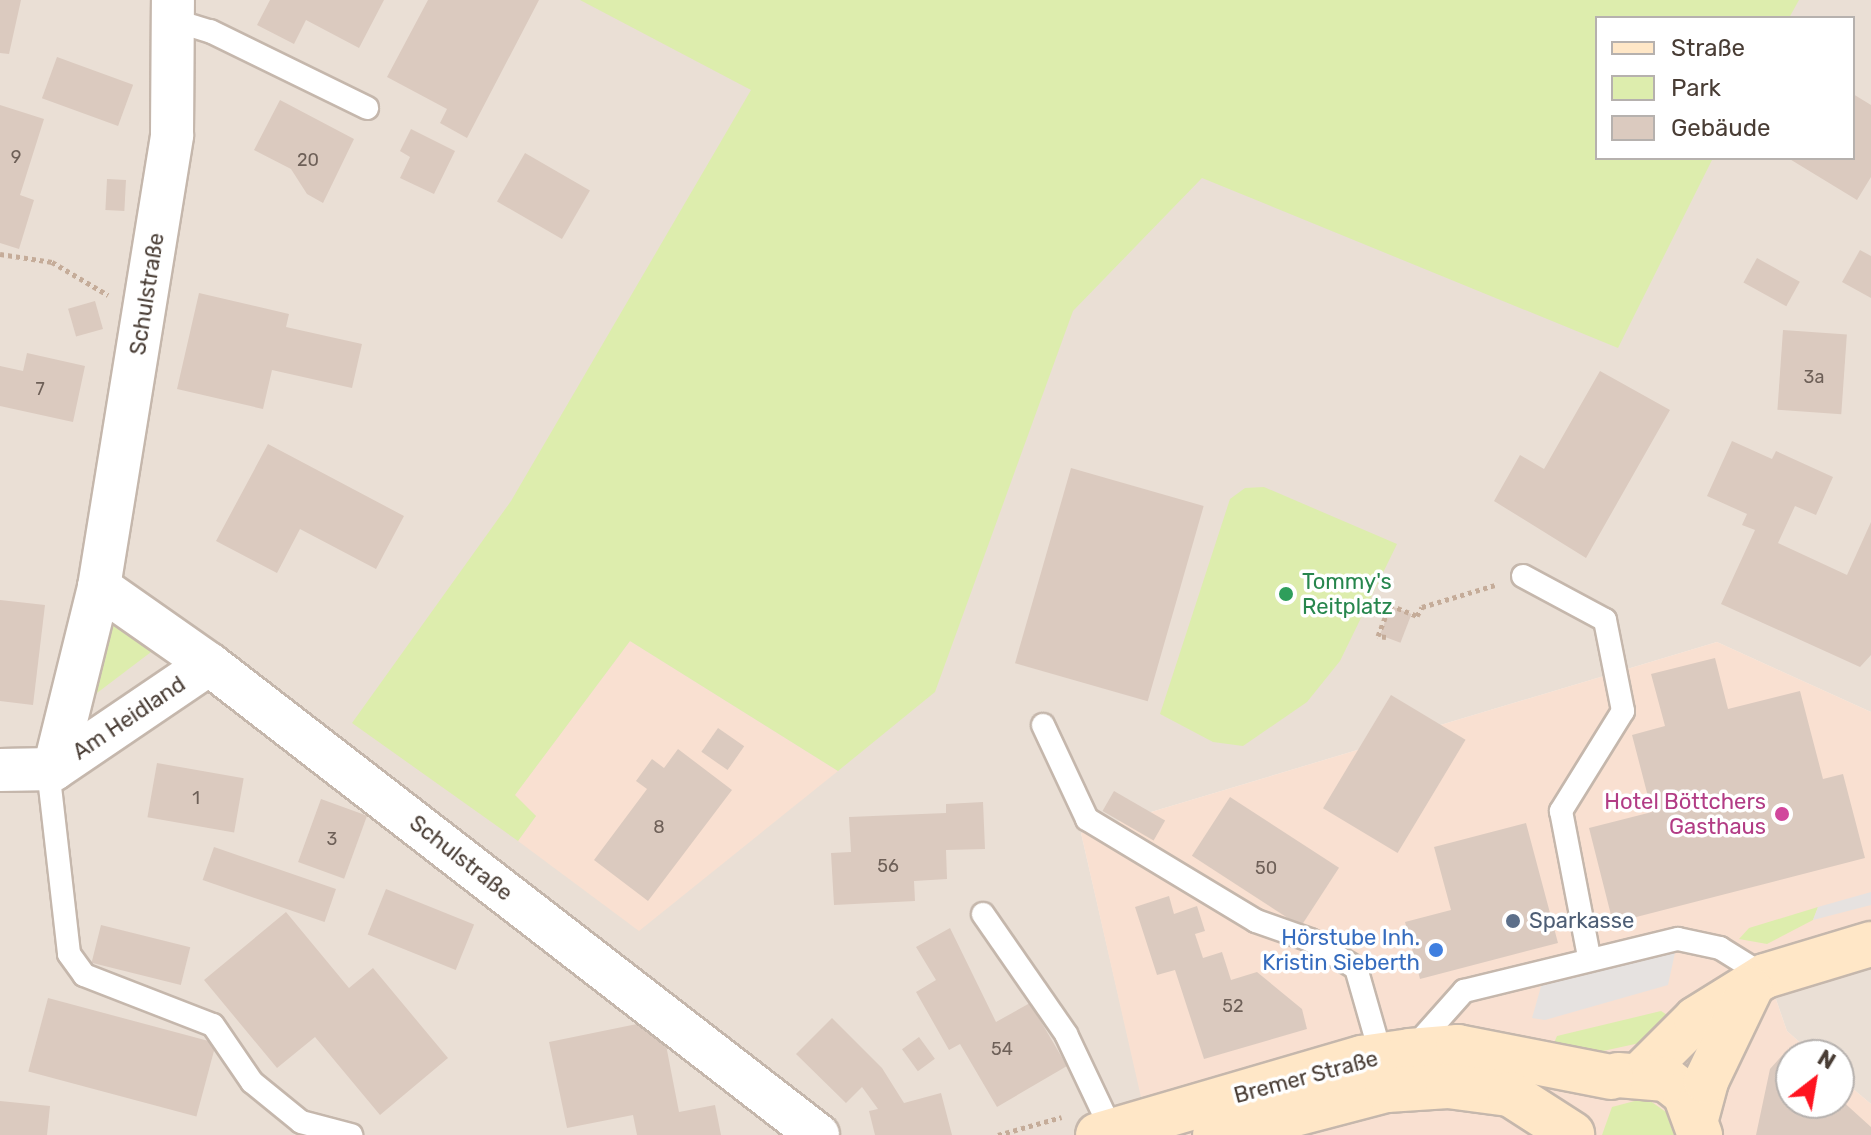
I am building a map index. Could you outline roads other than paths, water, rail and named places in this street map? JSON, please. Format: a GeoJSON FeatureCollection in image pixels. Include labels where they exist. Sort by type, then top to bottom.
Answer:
{"type":"FeatureCollection","features":[{"type":"Feature","properties":{"kind":"main road"},"geometry":{"type":"LineString","coordinates":[[1572,1135],[1583,1100],[1627,1075],[1696,1019],[1758,982],[1871,944]]}},
{"type":"Feature","properties":{"kind":"main road"},"geometry":{"type":"LineString","coordinates":[[1699,1125],[1706,1081],[1758,982]]}},
{"type":"Feature","properties":{"kind":"main road","name":"Bremer Straße"},"geometry":{"type":"LineString","coordinates":[[1109,1134],[1164,1126],[1458,1047],[1627,1075],[1685,1094],[1699,1125]]}},
{"type":"Feature","properties":{"kind":"main road","name":"Bremer Straße"},"geometry":{"type":"LineString","coordinates":[[1215,1135],[1393,1065],[1485,1087],[1528,1103],[1572,1135]]}},
{"type":"Feature","properties":{"kind":"street","name":"Schulstraße"},"geometry":{"type":"LineString","coordinates":[[51,769],[99,587],[172,135],[173,10]]}},
{"type":"Feature","properties":{"kind":"street","name":"Schulstraße"},"geometry":{"type":"LineString","coordinates":[[99,587],[209,664],[818,1135]]}},
{"type":"Feature","properties":{"kind":"street","name":"Am Heidland"},"geometry":{"type":"LineString","coordinates":[[0,770],[51,769],[209,664]]}},
{"type":"Feature","properties":{"kind":"lane"},"geometry":{"type":"LineString","coordinates":[[173,10],[367,108]]}},
{"type":"Feature","properties":{"kind":"lane"},"geometry":{"type":"LineString","coordinates":[[1523,576],[1605,620],[1623,711],[1561,811],[1589,957]]}},
{"type":"Feature","properties":{"kind":"lane"},"geometry":{"type":"LineString","coordinates":[[1043,725],[1087,819],[1256,921],[1310,940],[1356,968],[1393,1065],[1464,991],[1589,957],[1678,939],[1700,941],[1758,982]]}},
{"type":"Feature","properties":{"kind":"lane"},"geometry":{"type":"LineString","coordinates":[[51,769],[69,954],[84,975],[186,1009],[213,1025],[252,1082],[301,1122],[351,1135]]}},
{"type":"Feature","properties":{"kind":"lane"},"geometry":{"type":"LineString","coordinates":[[983,914],[1066,1034],[1109,1134]]}},
{"type":"Feature","properties":{"kind":"place","name":"Tommy's Reitplatz"},"geometry":{"type":"Point","coordinates":[1286,594]}},
{"type":"Feature","properties":{"kind":"place","name":"Hotel Böttchers Gasthaus"},"geometry":{"type":"Point","coordinates":[1782,814]}},
{"type":"Feature","properties":{"kind":"place","name":"Sparkasse"},"geometry":{"type":"Point","coordinates":[1513,921]}},
{"type":"Feature","properties":{"kind":"place","name":"Hörstube Inh. Kristin Sieberth"},"geometry":{"type":"Point","coordinates":[1436,950]}}]}
